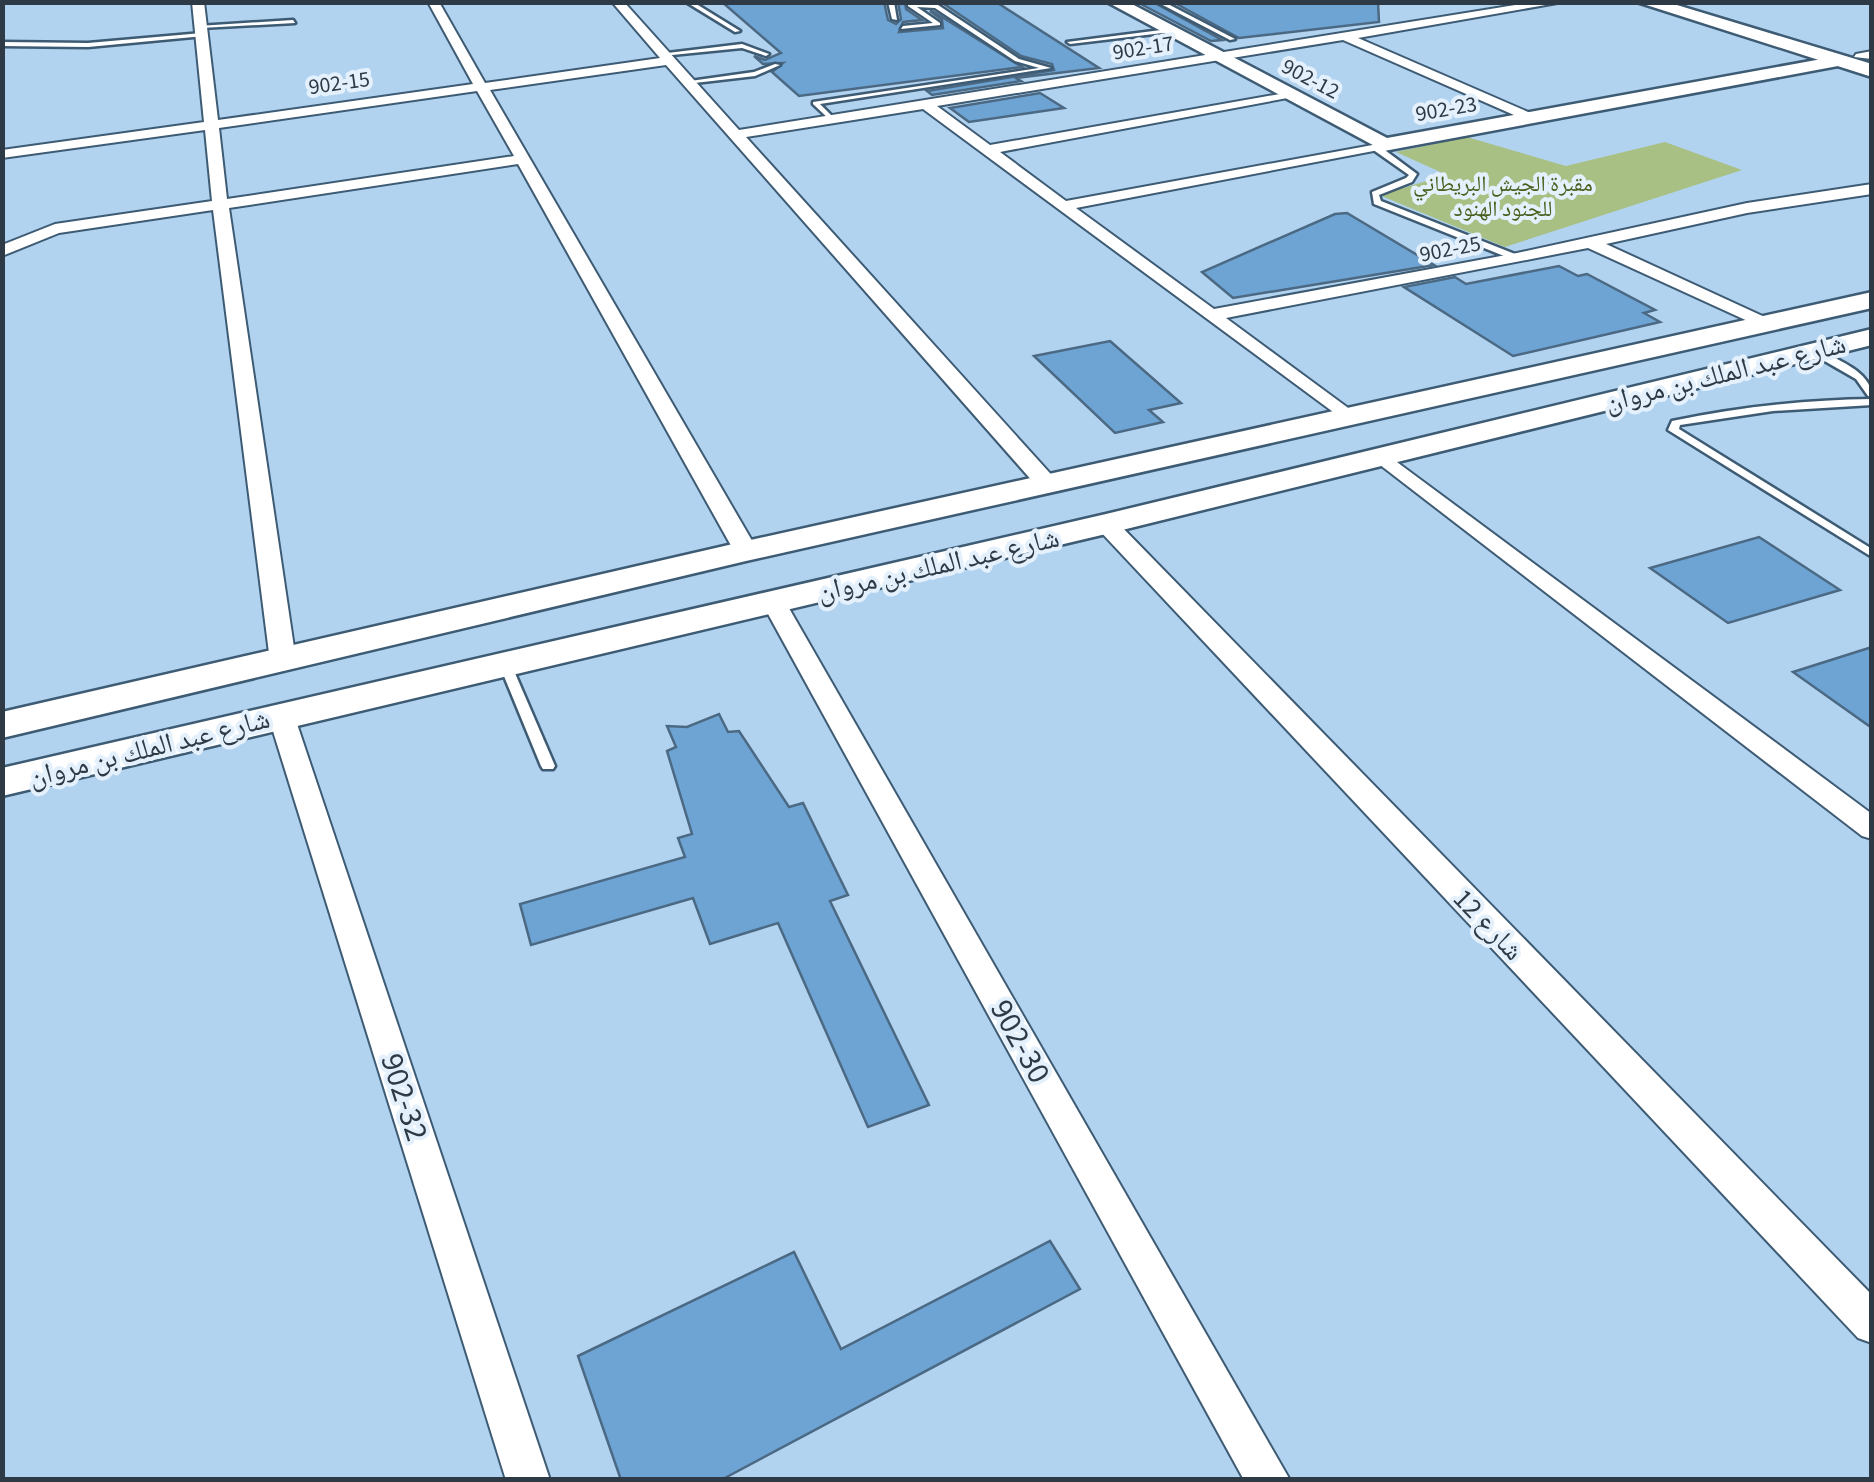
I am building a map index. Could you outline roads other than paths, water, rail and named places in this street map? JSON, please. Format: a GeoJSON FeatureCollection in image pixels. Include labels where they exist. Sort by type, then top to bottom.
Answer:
{"type":"FeatureCollection","features":[{"type":"Feature","properties":{"kind":"main road"},"geometry":{"type":"LineString","coordinates":[[1646,2],[1838,61],[1869,61]]}},
{"type":"Feature","properties":{"kind":"main road"},"geometry":{"type":"LineString","coordinates":[[1682,2],[1869,61]]}},
{"type":"Feature","properties":{"kind":"street"},"geometry":{"type":"LineString","coordinates":[[198,2],[220,202],[283,661]]}},
{"type":"Feature","properties":{"kind":"street"},"geometry":{"type":"LineString","coordinates":[[433,2],[746,551]]}},
{"type":"Feature","properties":{"kind":"street"},"geometry":{"type":"LineString","coordinates":[[617,2],[1049,486]]}},
{"type":"Feature","properties":{"kind":"street","name":"902-12"},"geometry":{"type":"LineString","coordinates":[[1114,2],[1379,146]]}},
{"type":"Feature","properties":{"kind":"street","name":"902-17"},"geometry":{"type":"LineString","coordinates":[[734,135],[1558,2]]}},
{"type":"Feature","properties":{"kind":"street"},"geometry":{"type":"LineString","coordinates":[[1344,37],[1530,118]]}},
{"type":"Feature","properties":{"kind":"street","name":"902-15"},"geometry":{"type":"LineString","coordinates":[[8,152],[664,58]]}},
{"type":"Feature","properties":{"kind":"street","name":"902-23"},"geometry":{"type":"LineString","coordinates":[[1064,206],[1838,61]]}},
{"type":"Feature","properties":{"kind":"street"},"geometry":{"type":"LineString","coordinates":[[988,150],[1292,96]]}},
{"type":"Feature","properties":{"kind":"street"},"geometry":{"type":"LineString","coordinates":[[925,104],[1348,417]]}},
{"type":"Feature","properties":{"kind":"street"},"geometry":{"type":"LineString","coordinates":[[9,246],[55,229],[522,159]]}},
{"type":"Feature","properties":{"kind":"street","name":"902-25"},"geometry":{"type":"LineString","coordinates":[[1212,315],[1517,258],[1747,208],[1872,189]]}},
{"type":"Feature","properties":{"kind":"street"},"geometry":{"type":"LineString","coordinates":[[1591,243],[1763,323]]}},
{"type":"Feature","properties":{"kind":"street","name":"شارع عبد الملك بن مروان"},"geometry":{"type":"LineString","coordinates":[[2,725],[746,551],[1872,300]]}},
{"type":"Feature","properties":{"kind":"street","name":"شارع عبد الملك بن مروان"},"geometry":{"type":"LineString","coordinates":[[2,782],[1106,524],[1812,350],[1868,340]]}},
{"type":"Feature","properties":{"kind":"street"},"geometry":{"type":"LineString","coordinates":[[1602,359],[1653,389]]}},
{"type":"Feature","properties":{"kind":"street"},"geometry":{"type":"LineString","coordinates":[[1382,457],[1872,829]]}},
{"type":"Feature","properties":{"kind":"street","name":"شارع 12"},"geometry":{"type":"LineString","coordinates":[[1106,524],[1872,1324]]}},
{"type":"Feature","properties":{"kind":"street"},"geometry":{"type":"LineString","coordinates":[[570,593],[557,604],[554,619],[564,639],[581,647]]}},
{"type":"Feature","properties":{"kind":"street","name":"902-30"},"geometry":{"type":"LineString","coordinates":[[774,602],[1268,1480]]}},
{"type":"Feature","properties":{"kind":"street"},"geometry":{"type":"LineString","coordinates":[[480,614],[495,622],[503,636],[498,666]]}},
{"type":"Feature","properties":{"kind":"street","name":"902-32"},"geometry":{"type":"LineString","coordinates":[[280,715],[528,1480]]}},
{"type":"Feature","properties":{"kind":"lane"},"geometry":{"type":"LineString","coordinates":[[688,2],[737,31]]}},
{"type":"Feature","properties":{"kind":"lane"},"geometry":{"type":"LineString","coordinates":[[892,2],[895,19]]}},
{"type":"Feature","properties":{"kind":"lane"},"geometry":{"type":"LineString","coordinates":[[1159,2],[1232,39]]}},
{"type":"Feature","properties":{"kind":"lane"},"geometry":{"type":"LineString","coordinates":[[902,28],[938,24],[908,4]]}},
{"type":"Feature","properties":{"kind":"lane"},"geometry":{"type":"LineString","coordinates":[[832,119],[815,104],[1048,68],[1016,60],[936,6],[908,4]]}},
{"type":"Feature","properties":{"kind":"lane"},"geometry":{"type":"LineString","coordinates":[[2,44],[88,45],[293,22]]}},
{"type":"Feature","properties":{"kind":"lane"},"geometry":{"type":"LineString","coordinates":[[1070,42],[1169,31]]}},
{"type":"Feature","properties":{"kind":"lane"},"geometry":{"type":"LineString","coordinates":[[664,58],[742,46],[766,54]]}},
{"type":"Feature","properties":{"kind":"lane"},"geometry":{"type":"LineString","coordinates":[[686,82],[764,72],[777,65]]}},
{"type":"Feature","properties":{"kind":"lane"},"geometry":{"type":"LineString","coordinates":[[1379,146],[1413,174],[1410,180],[1374,194],[1377,202],[1517,258]]}},
{"type":"Feature","properties":{"kind":"lane"},"geometry":{"type":"LineString","coordinates":[[1812,350],[1859,377],[1872,394]]}},
{"type":"Feature","properties":{"kind":"lane"},"geometry":{"type":"LineString","coordinates":[[1872,402],[1812,402],[1749,410],[1676,423],[1673,430],[1872,554]]}},
{"type":"Feature","properties":{"kind":"lane"},"geometry":{"type":"LineString","coordinates":[[498,666],[548,766]]}},
{"type":"Feature","properties":{"kind":"park label","name":"مقبرة الجيش البريطاني للجنود الهنود"},"geometry":{"type":"Point","coordinates":[1503,196]}}]}
